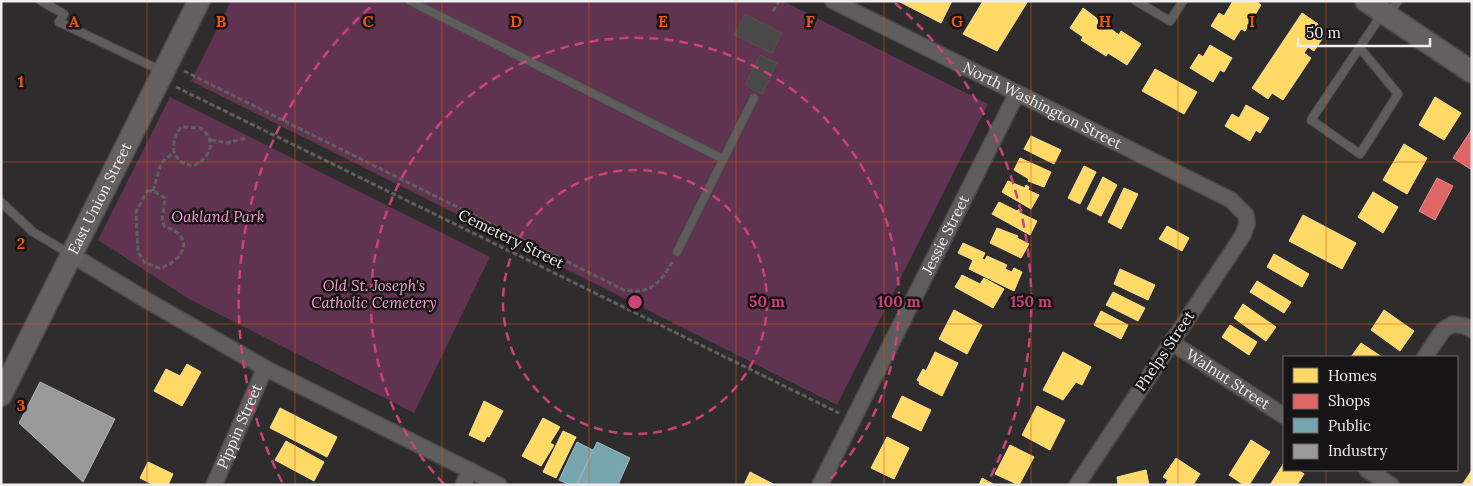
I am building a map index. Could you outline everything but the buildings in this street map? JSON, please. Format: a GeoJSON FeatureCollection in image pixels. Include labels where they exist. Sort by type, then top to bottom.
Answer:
{"type":"FeatureCollection","features":[{"type":"Feature","properties":{"kind":"street","name":"East Union Street"},"geometry":{"type":"LineString","coordinates":[[1,395],[199,1]]}},
{"type":"Feature","properties":{"kind":"street","name":"North Washington Street"},"geometry":{"type":"LineString","coordinates":[[833,1],[1231,200],[1246,215]]}},
{"type":"Feature","properties":{"kind":"street"},"geometry":{"type":"LineString","coordinates":[[1384,8],[1472,72]]}},
{"type":"Feature","properties":{"kind":"street","name":"Jessie Street"},"geometry":{"type":"LineString","coordinates":[[820,485],[1017,93]]}},
{"type":"Feature","properties":{"kind":"street","name":"Phelps Street"},"geometry":{"type":"LineString","coordinates":[[1077,485],[1243,235],[1247,224],[1246,215]]}},
{"type":"Feature","properties":{"kind":"street"},"geometry":{"type":"LineString","coordinates":[[72,255],[266,368],[499,485]]}},
{"type":"Feature","properties":{"kind":"street"},"geometry":{"type":"LineString","coordinates":[[1426,356],[1443,330],[1453,324],[1465,326],[1472,330]]}},
{"type":"Feature","properties":{"kind":"street","name":"Walnut Street"},"geometry":{"type":"LineString","coordinates":[[1171,342],[1283,415]]}},
{"type":"Feature","properties":{"kind":"street","name":"Pippin Street"},"geometry":{"type":"LineString","coordinates":[[214,485],[266,368]]}},
{"type":"Feature","properties":{"kind":"street"},"geometry":{"type":"LineString","coordinates":[[463,485],[470,470]]}},
{"type":"Feature","properties":{"kind":"street"},"geometry":{"type":"LineString","coordinates":[[1369,471],[1390,485]]}},
{"type":"Feature","properties":{"kind":"lane"},"geometry":{"type":"LineString","coordinates":[[41,1],[64,14],[59,22],[164,72]]}},
{"type":"Feature","properties":{"kind":"lane"},"geometry":{"type":"LineString","coordinates":[[410,1],[723,159]]}},
{"type":"Feature","properties":{"kind":"lane"},"geometry":{"type":"LineString","coordinates":[[1136,1],[1170,21],[1183,1]]}},
{"type":"Feature","properties":{"kind":"lane"},"geometry":{"type":"LineString","coordinates":[[1360,48],[1398,94],[1360,154],[1311,120],[1360,48],[1384,8]]}},
{"type":"Feature","properties":{"kind":"lane"},"geometry":{"type":"LineString","coordinates":[[677,252],[754,98]]}},
{"type":"Feature","properties":{"kind":"lane"},"geometry":{"type":"LineString","coordinates":[[1,202],[33,232],[72,255]]}},
{"type":"Feature","properties":{"kind":"path"},"geometry":{"type":"LineString","coordinates":[[773,11],[778,1]]}},
{"type":"Feature","properties":{"kind":"path"},"geometry":{"type":"LineString","coordinates":[[164,72],[624,290],[634,292],[657,285],[677,252]]}},
{"type":"Feature","properties":{"kind":"path","name":"Cemetery Street"},"geometry":{"type":"LineString","coordinates":[[164,72],[853,419]]}},
{"type":"Feature","properties":{"kind":"path"},"geometry":{"type":"LineString","coordinates":[[182,127],[201,128],[210,140],[211,149],[207,156],[192,166],[179,161],[174,152],[174,137],[182,127]]}},
{"type":"Feature","properties":{"kind":"path"},"geometry":{"type":"LineString","coordinates":[[210,140],[227,143],[246,138]]}},
{"type":"Feature","properties":{"kind":"path"},"geometry":{"type":"LineString","coordinates":[[153,191],[161,162],[174,152]]}},
{"type":"Feature","properties":{"kind":"path"},"geometry":{"type":"LineString","coordinates":[[147,191],[153,191],[165,198],[162,222],[165,227],[174,229],[184,242],[183,249],[176,261],[159,268],[144,262],[138,252],[136,236],[136,212],[147,191]]}},
{"type":"Feature","properties":{"kind":"green space"},"geometry":{"type":"Polygon","coordinates":[[[231,1],[783,1],[988,104],[837,405],[191,81],[231,1]]]}},
{"type":"Feature","properties":{"kind":"green space"},"geometry":{"type":"Polygon","coordinates":[[[170,97],[490,257],[414,413],[189,299],[98,240],[170,97]]]}},
{"type":"Feature","properties":{"kind":"park label","name":"Oakland Park"},"geometry":{"type":"Point","coordinates":[218,217]}},
{"type":"Feature","properties":{"kind":"park label","name":"Old St. Joseph's Catholic Cemetery"},"geometry":{"type":"Point","coordinates":[374,294]}}]}
